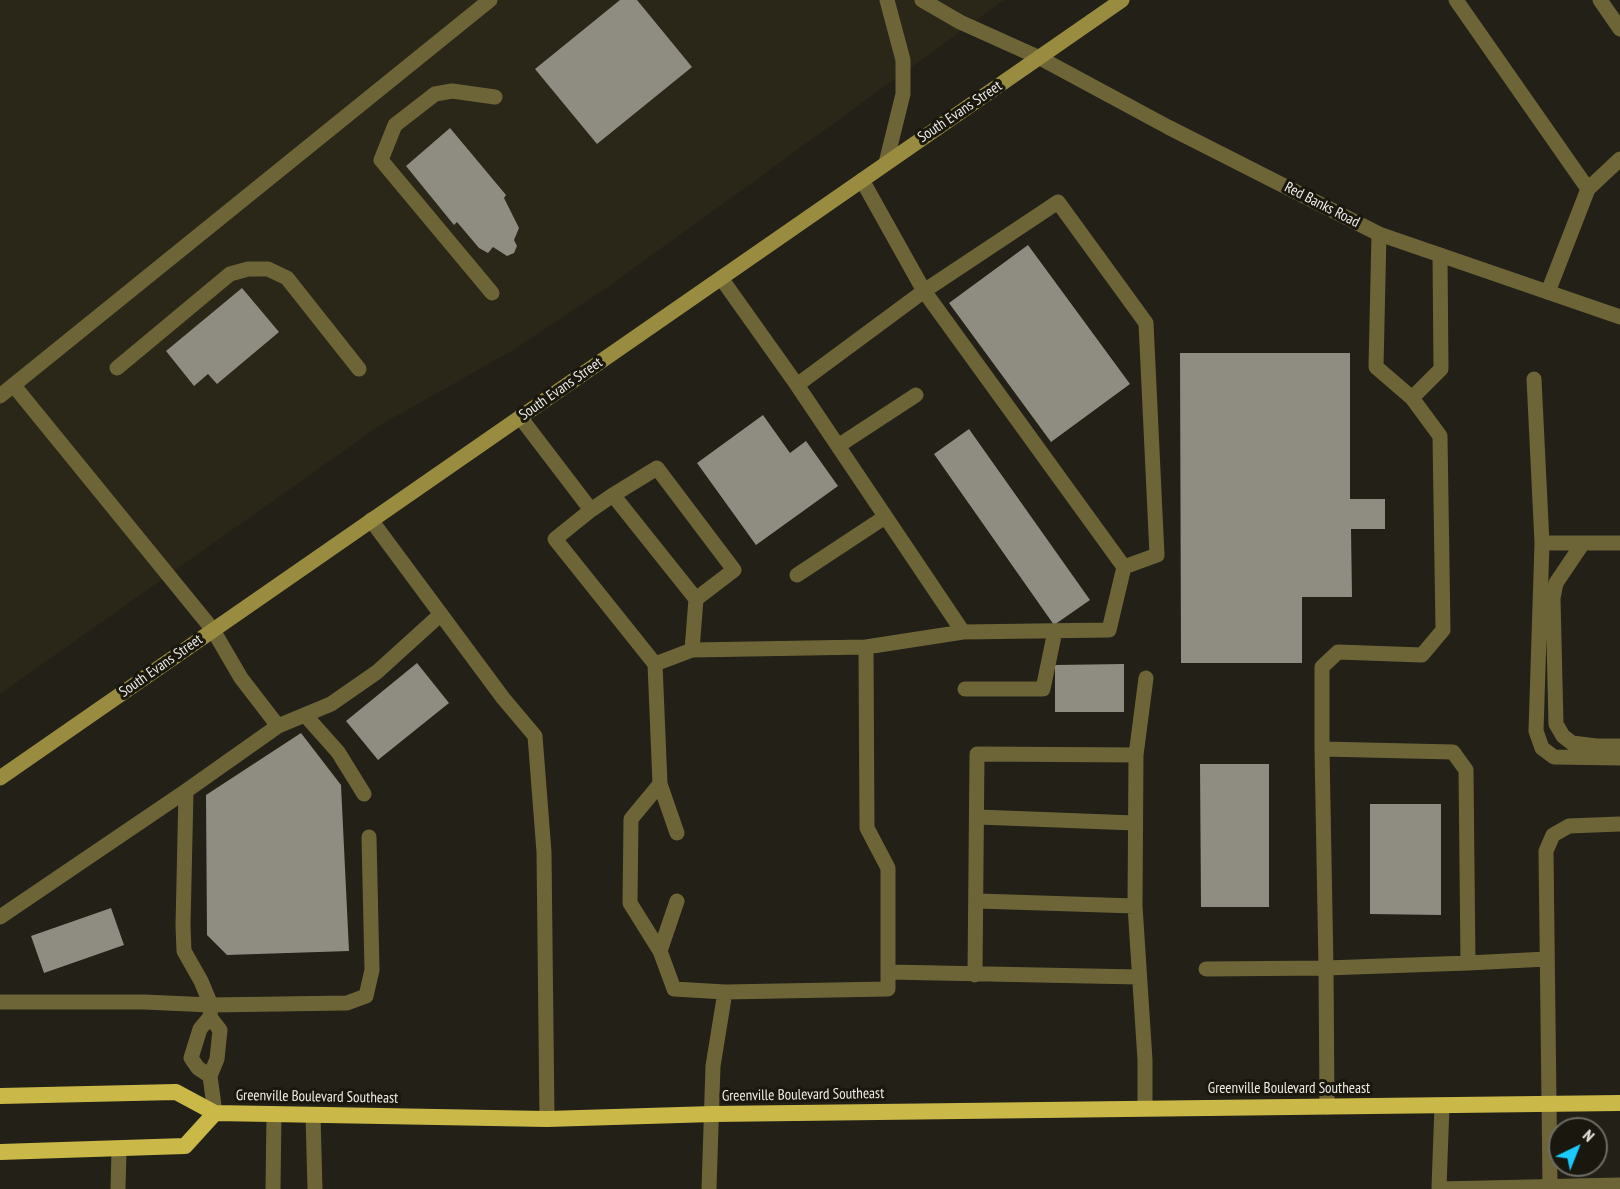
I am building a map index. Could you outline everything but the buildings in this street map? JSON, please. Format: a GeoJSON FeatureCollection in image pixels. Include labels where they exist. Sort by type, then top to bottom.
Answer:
{"type":"FeatureCollection","features":[{"type":"Feature","properties":{"kind":"highway"},"geometry":{"type":"LineString","coordinates":[[0,1096],[176,1092],[215,1113]]}},
{"type":"Feature","properties":{"kind":"highway","name":"Greenville Boulevard Southeast"},"geometry":{"type":"LineString","coordinates":[[0,1152],[119,1150],[185,1146],[215,1113],[547,1119],[713,1114],[1620,1103]]}},
{"type":"Feature","properties":{"kind":"main road","name":"South Evans Street"},"geometry":{"type":"LineString","coordinates":[[0,778],[1122,0]]}},
{"type":"Feature","properties":{"kind":"street"},"geometry":{"type":"LineString","coordinates":[[0,396],[15,387],[490,0]]}},
{"type":"Feature","properties":{"kind":"street"},"geometry":{"type":"LineString","coordinates":[[886,163],[903,94],[903,60],[887,0]]}},
{"type":"Feature","properties":{"kind":"street","name":"Red Banks Road"},"geometry":{"type":"LineString","coordinates":[[922,0],[960,22],[1040,58],[1168,127],[1379,234],[1620,317]]}},
{"type":"Feature","properties":{"kind":"street"},"geometry":{"type":"LineString","coordinates":[[1456,0],[1588,189]]}},
{"type":"Feature","properties":{"kind":"street"},"geometry":{"type":"LineString","coordinates":[[1600,0],[1620,28]]}},
{"type":"Feature","properties":{"kind":"street"},"geometry":{"type":"LineString","coordinates":[[492,293],[381,160],[395,125],[435,94],[452,91],[495,97]]}},
{"type":"Feature","properties":{"kind":"street"},"geometry":{"type":"LineString","coordinates":[[1548,292],[1588,189],[1620,159]]}},
{"type":"Feature","properties":{"kind":"street"},"geometry":{"type":"LineString","coordinates":[[655,664],[692,650],[866,647],[963,633],[1109,630],[1124,567],[924,291],[862,180]]}},
{"type":"Feature","properties":{"kind":"street"},"geometry":{"type":"LineString","coordinates":[[797,385],[924,291],[1058,202],[1146,323],[1157,555],[1124,567]]}},
{"type":"Feature","properties":{"kind":"street"},"geometry":{"type":"LineString","coordinates":[[1327,1107],[1322,667],[1338,652],[1422,655],[1443,630],[1440,436],[1412,398],[1376,367],[1379,234]]}},
{"type":"Feature","properties":{"kind":"street"},"geometry":{"type":"LineString","coordinates":[[1412,398],[1441,369],[1440,255]]}},
{"type":"Feature","properties":{"kind":"street"},"geometry":{"type":"LineString","coordinates":[[117,368],[230,274],[248,269],[268,269],[287,278],[359,369]]}},
{"type":"Feature","properties":{"kind":"street"},"geometry":{"type":"LineString","coordinates":[[721,278],[797,385],[963,633]]}},
{"type":"Feature","properties":{"kind":"street"},"geometry":{"type":"LineString","coordinates":[[1534,379],[1542,543],[1536,731],[1542,748],[1554,757],[1620,758]]}},
{"type":"Feature","properties":{"kind":"street"},"geometry":{"type":"LineString","coordinates":[[15,387],[213,630],[241,678],[278,726]]}},
{"type":"Feature","properties":{"kind":"street"},"geometry":{"type":"LineString","coordinates":[[838,446],[916,395]]}},
{"type":"Feature","properties":{"kind":"street"},"geometry":{"type":"LineString","coordinates":[[520,417],[591,510]]}},
{"type":"Feature","properties":{"kind":"street"},"geometry":{"type":"LineString","coordinates":[[677,833],[660,784],[655,664],[555,539],[591,510],[657,468],[734,570],[696,599]]}},
{"type":"Feature","properties":{"kind":"street"},"geometry":{"type":"LineString","coordinates":[[613,495],[696,599],[692,650]]}},
{"type":"Feature","properties":{"kind":"street"},"geometry":{"type":"LineString","coordinates":[[797,575],[885,517]]}},
{"type":"Feature","properties":{"kind":"street"},"geometry":{"type":"LineString","coordinates":[[371,520],[535,736],[544,852],[547,1119]]}},
{"type":"Feature","properties":{"kind":"street"},"geometry":{"type":"LineString","coordinates":[[1542,543],[1620,543]]}},
{"type":"Feature","properties":{"kind":"street"},"geometry":{"type":"LineString","coordinates":[[1583,543],[1560,574],[1553,598],[1556,724],[1563,736],[1572,743],[1620,746]]}},
{"type":"Feature","properties":{"kind":"street"},"geometry":{"type":"LineString","coordinates":[[0,917],[278,726],[331,704],[377,672],[441,614]]}},
{"type":"Feature","properties":{"kind":"street"},"geometry":{"type":"LineString","coordinates":[[965,689],[1043,689],[1055,631]]}},
{"type":"Feature","properties":{"kind":"street"},"geometry":{"type":"LineString","coordinates":[[660,784],[631,819],[630,903],[660,951],[674,989],[725,992],[888,989],[888,868],[867,828],[866,647]]}},
{"type":"Feature","properties":{"kind":"street"},"geometry":{"type":"LineString","coordinates":[[1145,1108],[1145,1060],[1138,977],[1135,823],[1136,755],[1146,678]]}},
{"type":"Feature","properties":{"kind":"street"},"geometry":{"type":"LineString","coordinates":[[305,715],[338,752],[364,794]]}},
{"type":"Feature","properties":{"kind":"street"},"geometry":{"type":"LineString","coordinates":[[1322,749],[1453,752],[1466,770],[1468,963]]}},
{"type":"Feature","properties":{"kind":"street"},"geometry":{"type":"LineString","coordinates":[[975,975],[978,901],[977,754],[1136,755]]}},
{"type":"Feature","properties":{"kind":"street"},"geometry":{"type":"LineString","coordinates":[[186,791],[184,951],[220,1030],[218,1059],[210,1076],[215,1113]]}},
{"type":"Feature","properties":{"kind":"street"},"geometry":{"type":"LineString","coordinates":[[978,817],[1135,823]]}},
{"type":"Feature","properties":{"kind":"street"},"geometry":{"type":"LineString","coordinates":[[1550,1186],[1547,1104],[1546,851],[1554,836],[1569,826],[1620,824]]}},
{"type":"Feature","properties":{"kind":"street"},"geometry":{"type":"LineString","coordinates":[[0,1002],[144,1002],[210,1011],[347,1003],[366,996],[372,970],[369,837]]}},
{"type":"Feature","properties":{"kind":"street"},"geometry":{"type":"LineString","coordinates":[[660,951],[677,901]]}},
{"type":"Feature","properties":{"kind":"street"},"geometry":{"type":"LineString","coordinates":[[978,901],[1136,906]]}},
{"type":"Feature","properties":{"kind":"street"},"geometry":{"type":"LineString","coordinates":[[1206,969],[1326,968],[1547,959]]}},
{"type":"Feature","properties":{"kind":"street"},"geometry":{"type":"LineString","coordinates":[[888,972],[1138,977]]}},
{"type":"Feature","properties":{"kind":"street"},"geometry":{"type":"LineString","coordinates":[[709,1189],[713,1066],[725,992]]}},
{"type":"Feature","properties":{"kind":"street"},"geometry":{"type":"LineString","coordinates":[[210,1011],[200,1029],[191,1058],[198,1068],[210,1076]]}},
{"type":"Feature","properties":{"kind":"street"},"geometry":{"type":"LineString","coordinates":[[1442,1106],[1439,1188],[1620,1185]]}},
{"type":"Feature","properties":{"kind":"street"},"geometry":{"type":"LineString","coordinates":[[273,1189],[274,1114]]}},
{"type":"Feature","properties":{"kind":"street"},"geometry":{"type":"LineString","coordinates":[[313,1115],[315,1189]]}},
{"type":"Feature","properties":{"kind":"street"},"geometry":{"type":"LineString","coordinates":[[118,1189],[119,1150]]}},
{"type":"Feature","properties":{"kind":"shaded area"},"geometry":{"type":"Polygon","coordinates":[[[0,0],[1004,0],[608,287],[512,351],[382,424],[0,694],[0,0]]]}}]}
